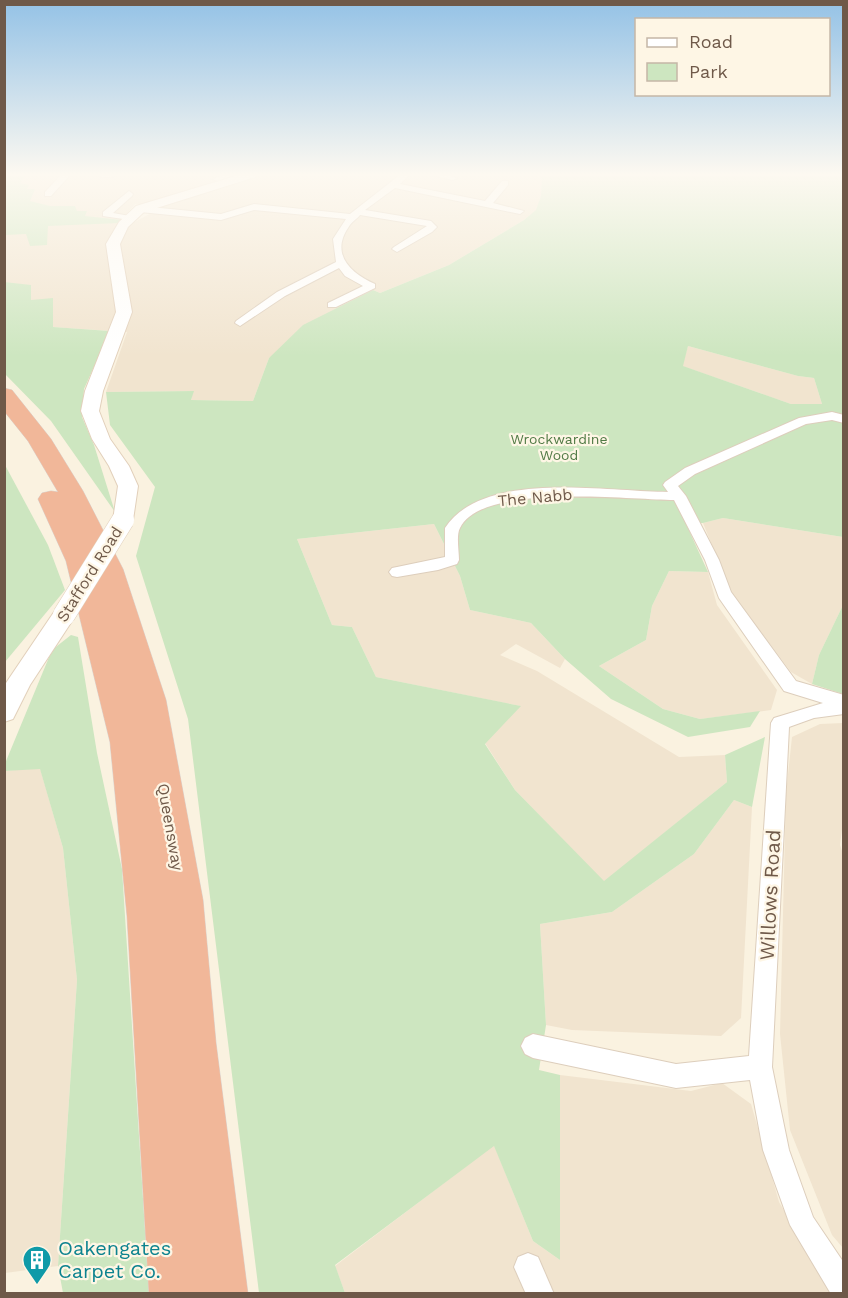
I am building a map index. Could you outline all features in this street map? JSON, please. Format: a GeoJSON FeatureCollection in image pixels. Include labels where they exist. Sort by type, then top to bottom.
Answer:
{"type":"FeatureCollection","features":[{"type":"Feature","properties":{"kind":"highway","name":"Queensway"},"geometry":{"type":"LineString","coordinates":[[4,395],[39,439],[70,491],[109,569],[149,700],[183,900],[194,1043],[221,1293]]}},
{"type":"Feature","properties":{"kind":"highway","name":"Queensway"},"geometry":{"type":"LineString","coordinates":[[4,428],[49,495],[80,561],[127,742],[147,916],[176,1293]]}},
{"type":"Feature","properties":{"kind":"street","name":"Stafford Road"},"geometry":{"type":"LineString","coordinates":[[4,712],[20,680],[64,615],[123,520],[128,486],[119,466],[101,439],[90,411],[94,391],[124,312],[113,244],[118,235]]}},
{"type":"Feature","properties":{"kind":"street"},"geometry":{"type":"LineString","coordinates":[[332,305],[371,286],[348,275],[337,247],[339,235]]}},
{"type":"Feature","properties":{"kind":"street"},"geometry":{"type":"LineString","coordinates":[[397,249],[421,235]]}},
{"type":"Feature","properties":{"kind":"street"},"geometry":{"type":"LineString","coordinates":[[241,318],[341,262]]}},
{"type":"Feature","properties":{"kind":"street"},"geometry":{"type":"LineString","coordinates":[[780,723],[792,707],[790,686],[724,594],[712,560],[680,496],[670,485],[690,471],[803,421],[832,416],[843,419]]}},
{"type":"Feature","properties":{"kind":"street","name":"The Nabb"},"geometry":{"type":"LineString","coordinates":[[397,572],[438,566],[452,560],[452,528],[462,516],[488,501],[543,492],[680,496]]}},
{"type":"Feature","properties":{"kind":"street"},"geometry":{"type":"LineString","coordinates":[[790,686],[843,702]]}},
{"type":"Feature","properties":{"kind":"street"},"geometry":{"type":"LineString","coordinates":[[780,723],[813,711],[843,706]]}},
{"type":"Feature","properties":{"kind":"street","name":"Willows Road"},"geometry":{"type":"LineString","coordinates":[[780,723],[760,1067],[776,1150],[803,1225],[843,1289]]}},
{"type":"Feature","properties":{"kind":"street"},"geometry":{"type":"LineString","coordinates":[[533,1046],[676,1076],[760,1067]]}},
{"type":"Feature","properties":{"kind":"street"},"geometry":{"type":"LineString","coordinates":[[528,1267],[540,1293]]}},
{"type":"Feature","properties":{"kind":"shaded area"},"geometry":{"type":"Polygon","coordinates":[[[4,235],[500,235],[449,265],[380,293],[373,290],[269,358],[253,401],[191,400],[193,391],[106,392],[127,332],[52,327],[31,300],[5,298],[4,235]]]}},
{"type":"Feature","properties":{"kind":"shaded area"},"geometry":{"type":"Polygon","coordinates":[[[688,346],[798,376],[814,378],[822,404],[791,404],[682,366],[688,346]]]}},
{"type":"Feature","properties":{"kind":"shaded area"},"geometry":{"type":"Polygon","coordinates":[[[723,518],[843,537],[843,605],[819,655],[812,684],[791,672],[731,592],[703,523],[723,518]]]}},
{"type":"Feature","properties":{"kind":"shaded area"},"geometry":{"type":"Polygon","coordinates":[[[434,524],[460,576],[470,610],[531,623],[565,659],[560,668],[516,644],[500,655],[537,671],[679,757],[725,755],[727,782],[604,882],[515,790],[485,743],[520,706],[376,677],[352,627],[332,625],[297,539],[434,524]]]}},
{"type":"Feature","properties":{"kind":"shaded area"},"geometry":{"type":"Polygon","coordinates":[[[669,571],[708,572],[717,605],[777,690],[771,710],[700,719],[663,709],[599,666],[646,640],[652,606],[669,571]]]}},
{"type":"Feature","properties":{"kind":"shaded area"},"geometry":{"type":"Polygon","coordinates":[[[843,723],[844,814],[840,845],[844,857],[843,1248],[832,1235],[790,1130],[780,1034],[786,793],[792,737],[820,724],[843,723]]]}},
{"type":"Feature","properties":{"kind":"shaded area"},"geometry":{"type":"Polygon","coordinates":[[[40,768],[63,848],[77,980],[58,1266],[5,1273],[4,771],[40,768]]]}},
{"type":"Feature","properties":{"kind":"shaded area"},"geometry":{"type":"Polygon","coordinates":[[[734,800],[752,807],[741,1018],[721,1036],[572,1030],[546,1025],[540,924],[612,912],[694,854],[734,800]]]}},
{"type":"Feature","properties":{"kind":"shaded area"},"geometry":{"type":"Polygon","coordinates":[[[560,1075],[691,1091],[722,1083],[751,1104],[779,1202],[832,1293],[345,1293],[335,1266],[494,1145],[533,1241],[560,1260],[560,1075]]]}},
{"type":"Feature","properties":{"kind":"green space"},"geometry":{"type":"Polygon","coordinates":[[[26,235],[48,235],[47,245],[30,246],[26,235]]]}},
{"type":"Feature","properties":{"kind":"green space","name":"Wrockwardine Wood"},"geometry":{"type":"Polygon","coordinates":[[[500,235],[843,235],[843,537],[723,518],[686,524],[708,572],[669,571],[652,606],[646,640],[599,666],[663,709],[700,719],[760,711],[750,727],[688,737],[611,699],[565,659],[531,623],[470,610],[460,576],[434,524],[297,539],[332,625],[352,627],[376,677],[521,706],[485,744],[515,790],[604,881],[727,782],[725,755],[765,737],[752,807],[734,800],[694,854],[612,912],[540,924],[546,1025],[539,1070],[560,1075],[560,1260],[533,1241],[494,1146],[335,1265],[345,1293],[259,1293],[188,719],[136,556],[155,487],[110,425],[106,392],[194,391],[191,400],[253,401],[269,358],[303,325],[373,290],[380,293],[449,265],[500,235]],[[688,346],[683,366],[791,404],[822,404],[814,378],[798,376],[688,346]]]}},
{"type":"Feature","properties":{"kind":"green space"},"geometry":{"type":"Polygon","coordinates":[[[4,282],[31,285],[31,300],[53,298],[53,327],[110,331],[84,389],[82,417],[94,445],[115,512],[51,421],[5,374],[4,282]]]}},
{"type":"Feature","properties":{"kind":"green space"},"geometry":{"type":"Polygon","coordinates":[[[5,465],[48,545],[65,590],[5,662],[5,465]]]}},
{"type":"Feature","properties":{"kind":"green space"},"geometry":{"type":"Polygon","coordinates":[[[843,605],[843,694],[812,684],[819,655],[843,605]]]}},
{"type":"Feature","properties":{"kind":"green space"},"geometry":{"type":"Polygon","coordinates":[[[71,635],[78,637],[97,753],[122,869],[149,1293],[63,1293],[58,1266],[77,980],[63,848],[40,769],[5,771],[4,766],[52,650],[71,635]]]}},
{"type":"Feature","properties":{"kind":"place","name":"Oakengates Carpet Co."},"geometry":{"type":"Point","coordinates":[37,1286]}}]}
